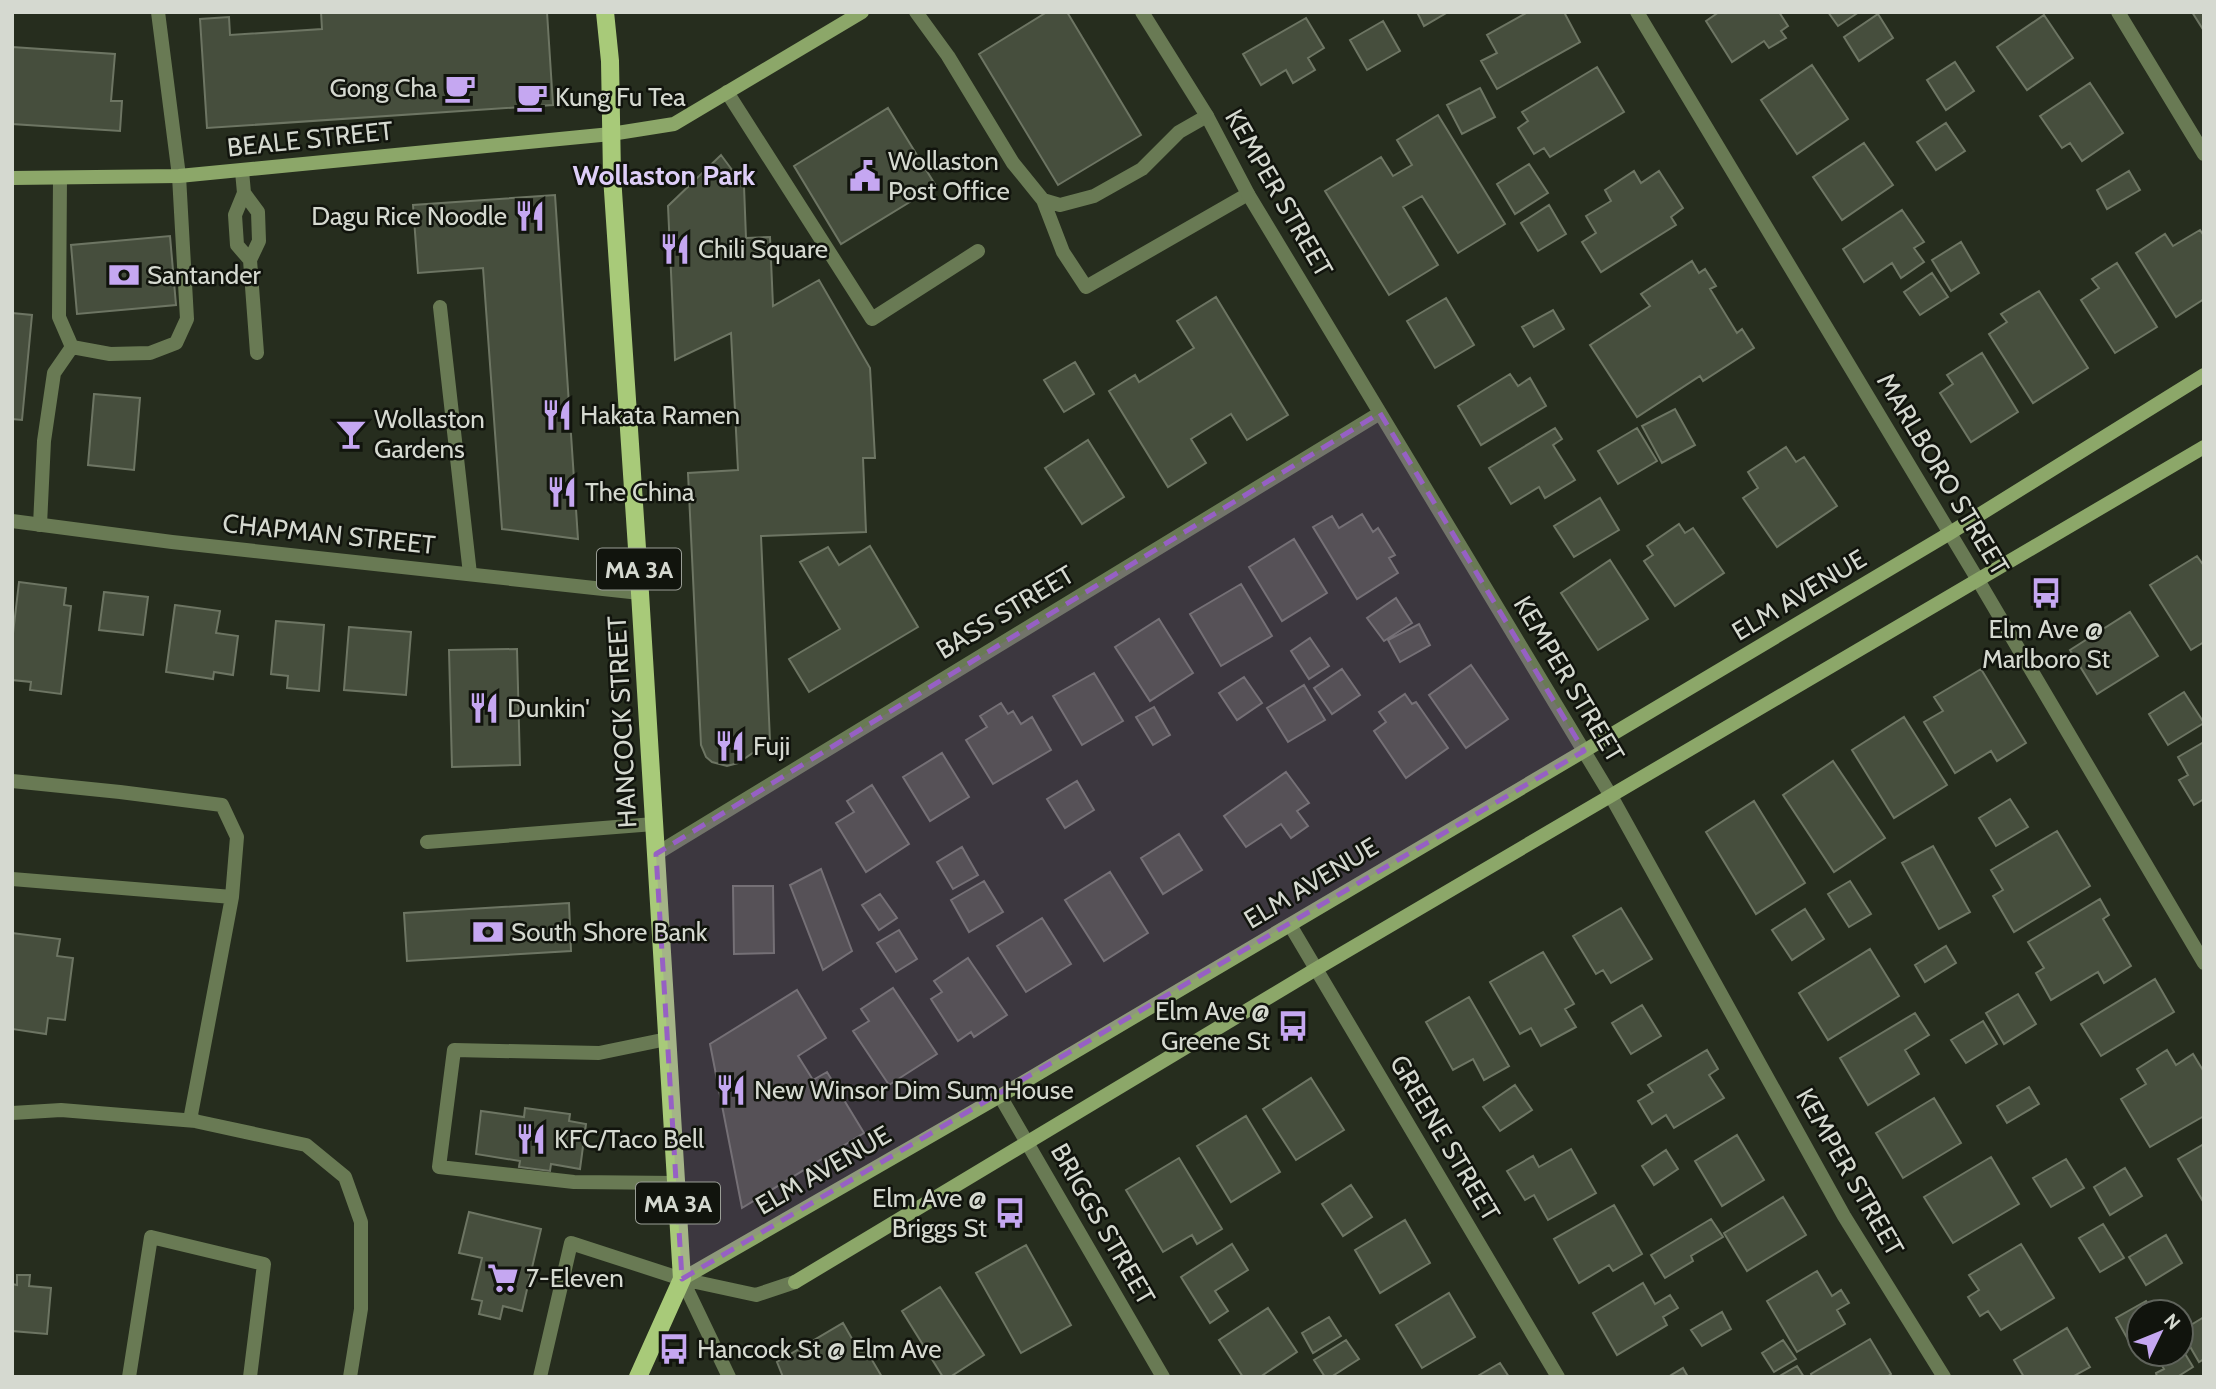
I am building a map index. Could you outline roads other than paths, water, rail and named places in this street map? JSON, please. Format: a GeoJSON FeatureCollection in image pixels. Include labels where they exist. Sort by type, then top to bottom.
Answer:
{"type":"FeatureCollection","features":[{"type":"Feature","properties":{"kind":"main road","name":"HANCOCK STREET"},"geometry":{"type":"LineString","coordinates":[[606,12],[612,176],[682,1279],[639,1377]]}},
{"type":"Feature","properties":{"kind":"street"},"geometry":{"type":"LineString","coordinates":[[72,347],[110,354],[150,353],[176,343],[187,318],[179,176],[158,12]]}},
{"type":"Feature","properties":{"kind":"street","name":"BEALE STREET"},"geometry":{"type":"LineString","coordinates":[[12,178],[179,176],[242,171],[611,134],[674,124],[862,12]]}},
{"type":"Feature","properties":{"kind":"street"},"geometry":{"type":"LineString","coordinates":[[916,12],[948,56],[1013,163],[1043,200],[1062,252],[1086,287],[1248,194]]}},
{"type":"Feature","properties":{"kind":"street","name":"KEMPER STREET"},"geometry":{"type":"LineString","coordinates":[[1142,12],[1207,116],[1248,194],[1611,796],[1844,1216],[1944,1377]]}},
{"type":"Feature","properties":{"kind":"street","name":"MARLBORO STREET"},"geometry":{"type":"LineString","coordinates":[[1637,12],[2204,963]]}},
{"type":"Feature","properties":{"kind":"street"},"geometry":{"type":"LineString","coordinates":[[2118,12],[2204,154]]}},
{"type":"Feature","properties":{"kind":"street"},"geometry":{"type":"LineString","coordinates":[[727,92],[872,319],[978,251]]}},
{"type":"Feature","properties":{"kind":"street"},"geometry":{"type":"LineString","coordinates":[[1043,200],[1060,205],[1094,196],[1142,169],[1180,132],[1207,116]]}},
{"type":"Feature","properties":{"kind":"street"},"geometry":{"type":"LineString","coordinates":[[242,171],[244,193],[235,215],[237,245],[250,260]]}},
{"type":"Feature","properties":{"kind":"street"},"geometry":{"type":"LineString","coordinates":[[60,178],[59,317],[72,347]]}},
{"type":"Feature","properties":{"kind":"street"},"geometry":{"type":"LineString","coordinates":[[244,193],[258,212],[259,241],[250,260],[257,352]]}},
{"type":"Feature","properties":{"kind":"street"},"geometry":{"type":"LineString","coordinates":[[440,307],[470,575]]}},
{"type":"Feature","properties":{"kind":"street"},"geometry":{"type":"LineString","coordinates":[[40,525],[44,441],[54,373],[72,347]]}},
{"type":"Feature","properties":{"kind":"street","name":"ELM AVENUE"},"geometry":{"type":"LineString","coordinates":[[682,1279],[1000,1096],[1584,751],[1950,533],[2204,375]]}},
{"type":"Feature","properties":{"kind":"street","name":"BASS STREET"},"geometry":{"type":"LineString","coordinates":[[656,854],[1380,412]]}},
{"type":"Feature","properties":{"kind":"street"},"geometry":{"type":"LineString","coordinates":[[540,1377],[571,1243],[682,1279],[756,1295],[795,1282],[1316,969],[2204,447]]}},
{"type":"Feature","properties":{"kind":"street","name":"CHAPMAN STREET"},"geometry":{"type":"LineString","coordinates":[[12,521],[172,542],[640,593]]}},
{"type":"Feature","properties":{"kind":"street"},"geometry":{"type":"LineString","coordinates":[[12,781],[222,805],[237,837],[232,897],[190,1120],[306,1145],[345,1177],[361,1222],[361,1309],[350,1377]]}},
{"type":"Feature","properties":{"kind":"street"},"geometry":{"type":"LineString","coordinates":[[427,842],[654,824]]}},
{"type":"Feature","properties":{"kind":"street"},"geometry":{"type":"LineString","coordinates":[[12,879],[232,897]]}},
{"type":"Feature","properties":{"kind":"street","name":"GREENE STREET"},"geometry":{"type":"LineString","coordinates":[[1290,925],[1558,1377]]}},
{"type":"Feature","properties":{"kind":"street"},"geometry":{"type":"LineString","coordinates":[[667,1039],[599,1053],[454,1050],[439,1167],[574,1182],[676,1183]]}},
{"type":"Feature","properties":{"kind":"street","name":"BRIGGS STREET"},"geometry":{"type":"LineString","coordinates":[[1000,1096],[1163,1377]]}},
{"type":"Feature","properties":{"kind":"street"},"geometry":{"type":"LineString","coordinates":[[12,1113],[61,1110],[196,1121]]}},
{"type":"Feature","properties":{"kind":"street"},"geometry":{"type":"LineString","coordinates":[[129,1377],[151,1237],[264,1264],[250,1377]]}},
{"type":"Feature","properties":{"kind":"street"},"geometry":{"type":"LineString","coordinates":[[682,1279],[729,1377]]}},
{"type":"Feature","properties":{"kind":"place","name":"Gong Cha"},"geometry":{"type":"Point","coordinates":[460,88]}},
{"type":"Feature","properties":{"kind":"place","name":"Kung Fu Tea"},"geometry":{"type":"Point","coordinates":[532,97]}},
{"type":"Feature","properties":{"kind":"place","name":"Wollaston Post Office"},"geometry":{"type":"Point","coordinates":[865,176]}},
{"type":"Feature","properties":{"kind":"place","name":"Dagu Rice Noodle"},"geometry":{"type":"Point","coordinates":[530,216]}},
{"type":"Feature","properties":{"kind":"place","name":"Chili Square"},"geometry":{"type":"Point","coordinates":[675,249]}},
{"type":"Feature","properties":{"kind":"place","name":"Santander"},"geometry":{"type":"Point","coordinates":[124,275]}},
{"type":"Feature","properties":{"kind":"place","name":"Hakata Ramen"},"geometry":{"type":"Point","coordinates":[557,415]}},
{"type":"Feature","properties":{"kind":"place","name":"Wollaston Gardens"},"geometry":{"type":"Point","coordinates":[351,434]}},
{"type":"Feature","properties":{"kind":"place","name":"The China"},"geometry":{"type":"Point","coordinates":[562,492]}},
{"type":"Feature","properties":{"kind":"place","name":"Elm Ave @ Marlboro St"},"geometry":{"type":"Point","coordinates":[2046,593]}},
{"type":"Feature","properties":{"kind":"place","name":"Dunkin'"},"geometry":{"type":"Point","coordinates":[484,708]}},
{"type":"Feature","properties":{"kind":"place","name":"Fuji"},"geometry":{"type":"Point","coordinates":[730,746]}},
{"type":"Feature","properties":{"kind":"place","name":"South Shore Bank"},"geometry":{"type":"Point","coordinates":[488,932]}},
{"type":"Feature","properties":{"kind":"place","name":"Elm Ave @ Greene St"},"geometry":{"type":"Point","coordinates":[1293,1026]}},
{"type":"Feature","properties":{"kind":"place","name":"New Winsor Dim Sum House"},"geometry":{"type":"Point","coordinates":[731,1090]}},
{"type":"Feature","properties":{"kind":"place","name":"KFC/Taco Bell"},"geometry":{"type":"Point","coordinates":[531,1139]}},
{"type":"Feature","properties":{"kind":"place","name":"Elm Ave @ Briggs St"},"geometry":{"type":"Point","coordinates":[1010,1213]}},
{"type":"Feature","properties":{"kind":"place","name":"7-Eleven"},"geometry":{"type":"Point","coordinates":[503,1278]}},
{"type":"Feature","properties":{"kind":"place","name":"Hancock St @ Elm Ave"},"geometry":{"type":"Point","coordinates":[674,1349]}},
{"type":"Feature","properties":{"kind":"district","name":"Wollaston Park"},"geometry":{"type":"Point","coordinates":[664,175]}}]}
